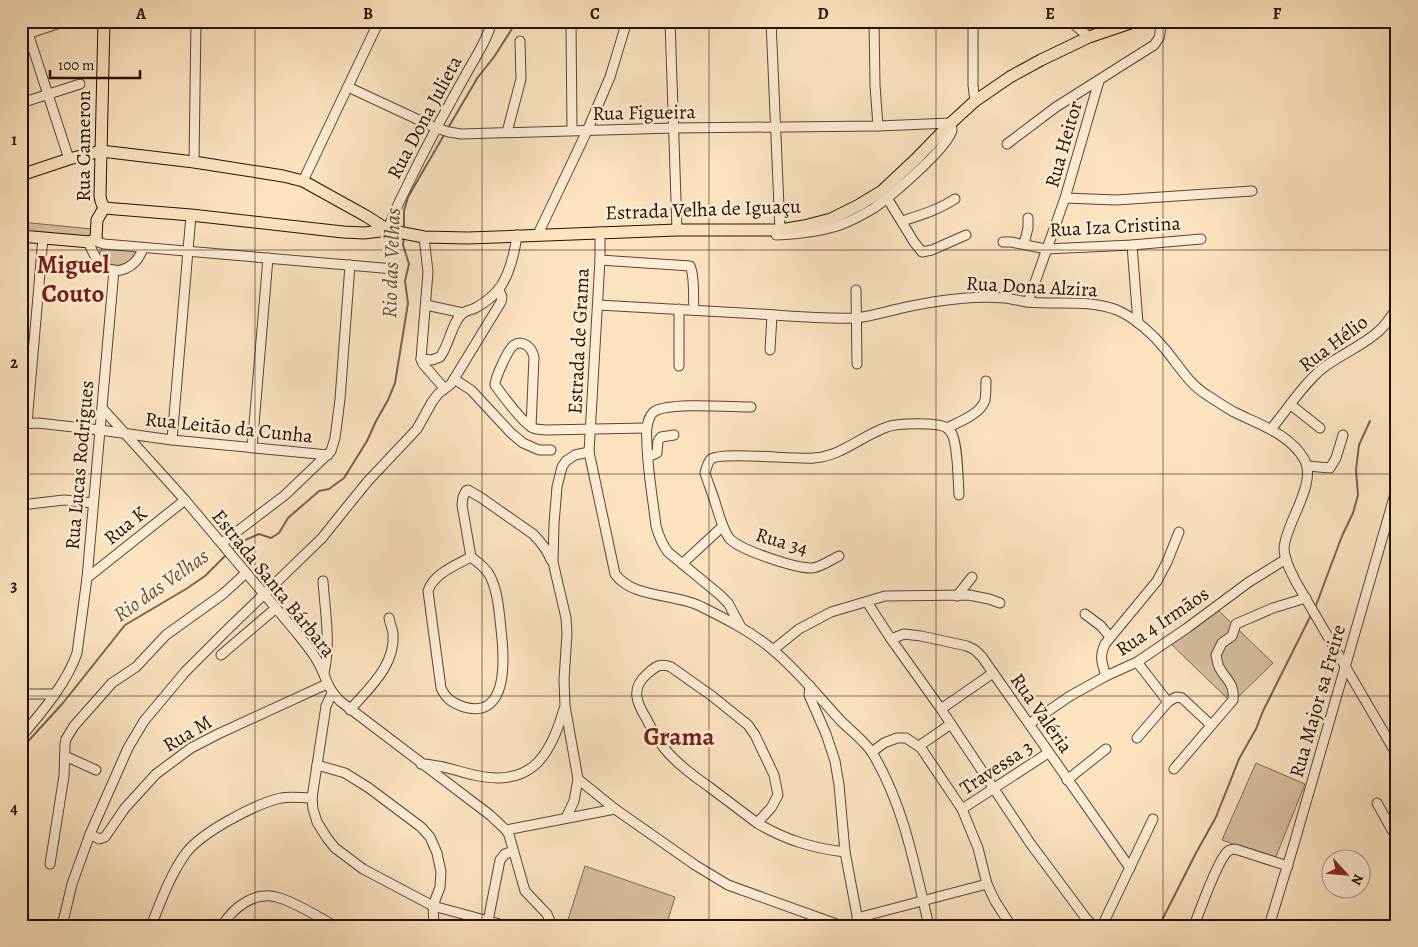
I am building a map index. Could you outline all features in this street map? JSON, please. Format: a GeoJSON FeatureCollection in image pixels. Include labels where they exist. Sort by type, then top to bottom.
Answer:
{"type":"FeatureCollection","features":[{"type":"Feature","properties":{"kind":"main road","name":"Rua Cameron"},"geometry":{"type":"LineString","coordinates":[[96,242],[97,220],[104,208],[101,201],[101,151],[104,21]]}},
{"type":"Feature","properties":{"kind":"main road","name":"Estrada Velha de Iguaçu"},"geometry":{"type":"LineString","coordinates":[[104,208],[343,232],[392,231],[419,236],[468,238],[677,230],[776,232],[831,219],[859,205],[882,191],[975,101],[1018,73],[1089,37],[1136,21]]}},
{"type":"Feature","properties":{"kind":"main road","name":"Estrada Velha de Iguaçu"},"geometry":{"type":"LineString","coordinates":[[21,174],[101,151],[194,162],[304,181],[392,231]]}},
{"type":"Feature","properties":{"kind":"main road"},"geometry":{"type":"LineString","coordinates":[[364,233],[369,225],[366,216]]}},
{"type":"Feature","properties":{"kind":"main road"},"geometry":{"type":"LineString","coordinates":[[21,236],[96,242]]}},
{"type":"Feature","properties":{"kind":"street"},"geometry":{"type":"LineString","coordinates":[[24,21],[25,35],[48,94],[69,159]]}},
{"type":"Feature","properties":{"kind":"street"},"geometry":{"type":"LineString","coordinates":[[25,35],[66,21]]}},
{"type":"Feature","properties":{"kind":"street"},"geometry":{"type":"LineString","coordinates":[[194,162],[196,21]]}},
{"type":"Feature","properties":{"kind":"street"},"geometry":{"type":"LineString","coordinates":[[304,181],[379,21]]}},
{"type":"Feature","properties":{"kind":"street","name":"Rua Dona Julieta"},"geometry":{"type":"LineString","coordinates":[[392,231],[393,215],[480,48],[492,21]]}},
{"type":"Feature","properties":{"kind":"street"},"geometry":{"type":"LineString","coordinates":[[571,21],[572,130]]}},
{"type":"Feature","properties":{"kind":"street"},"geometry":{"type":"LineString","coordinates":[[538,234],[587,131],[610,77],[628,21]]}},
{"type":"Feature","properties":{"kind":"street"},"geometry":{"type":"LineString","coordinates":[[670,21],[677,230]]}},
{"type":"Feature","properties":{"kind":"street"},"geometry":{"type":"LineString","coordinates":[[771,21],[776,127],[776,232],[808,234],[841,225],[873,209],[910,179],[949,138],[952,129],[951,123]]}},
{"type":"Feature","properties":{"kind":"street"},"geometry":{"type":"LineString","coordinates":[[874,21],[878,126]]}},
{"type":"Feature","properties":{"kind":"street"},"geometry":{"type":"LineString","coordinates":[[973,21],[973,86],[975,101]]}},
{"type":"Feature","properties":{"kind":"street"},"geometry":{"type":"LineString","coordinates":[[1070,21],[1089,37]]}},
{"type":"Feature","properties":{"kind":"street","name":"Rua Heitor"},"geometry":{"type":"LineString","coordinates":[[1028,302],[1065,198],[1099,81],[1157,42],[1162,21]]}},
{"type":"Feature","properties":{"kind":"street"},"geometry":{"type":"LineString","coordinates":[[507,132],[521,79],[520,41]]}},
{"type":"Feature","properties":{"kind":"street"},"geometry":{"type":"LineString","coordinates":[[1397,78],[1395,85],[1397,103]]}},
{"type":"Feature","properties":{"kind":"street"},"geometry":{"type":"LineString","coordinates":[[1007,144],[1056,108],[1099,81]]}},
{"type":"Feature","properties":{"kind":"street"},"geometry":{"type":"LineString","coordinates":[[21,103],[80,84]]}},
{"type":"Feature","properties":{"kind":"street","name":"Rua Figueira"},"geometry":{"type":"LineString","coordinates":[[348,87],[437,128],[461,134],[572,130],[878,126],[951,123]]}},
{"type":"Feature","properties":{"kind":"street"},"geometry":{"type":"LineString","coordinates":[[1065,198],[1116,200],[1252,191]]}},
{"type":"Feature","properties":{"kind":"street"},"geometry":{"type":"LineString","coordinates":[[888,198],[914,242],[924,252],[966,235]]}},
{"type":"Feature","properties":{"kind":"street"},"geometry":{"type":"LineString","coordinates":[[902,221],[927,214],[955,199]]}},
{"type":"Feature","properties":{"kind":"street"},"geometry":{"type":"LineString","coordinates":[[172,440],[191,216]]}},
{"type":"Feature","properties":{"kind":"street"},"geometry":{"type":"LineString","coordinates":[[1024,244],[1028,228],[1028,218]]}},
{"type":"Feature","properties":{"kind":"street","name":"Estrada de Grama"},"geometry":{"type":"LineString","coordinates":[[600,232],[598,305],[589,452],[615,574],[624,584],[635,590],[700,605],[742,628],[773,650],[872,752],[886,779],[904,824],[929,926]]}},
{"type":"Feature","properties":{"kind":"street"},"geometry":{"type":"LineString","coordinates":[[426,305],[463,312],[475,309],[499,290],[510,268],[517,235]]}},
{"type":"Feature","properties":{"kind":"street"},"geometry":{"type":"LineString","coordinates":[[419,236],[428,272],[421,359],[423,364],[444,388]]}},
{"type":"Feature","properties":{"kind":"street"},"geometry":{"type":"LineString","coordinates":[[24,424],[43,238]]}},
{"type":"Feature","properties":{"kind":"street","name":"Rua Iza Cristina"},"geometry":{"type":"LineString","coordinates":[[1003,242],[1046,249],[1132,245],[1201,239]]}},
{"type":"Feature","properties":{"kind":"street"},"geometry":{"type":"LineString","coordinates":[[143,248],[138,260],[123,270],[114,270],[103,266],[94,255],[96,242],[188,252],[394,268]]}},
{"type":"Feature","properties":{"kind":"street"},"geometry":{"type":"LineString","coordinates":[[1132,245],[1138,323]]}},
{"type":"Feature","properties":{"kind":"street"},"geometry":{"type":"LineString","coordinates":[[252,448],[268,258]]}},
{"type":"Feature","properties":{"kind":"street"},"geometry":{"type":"LineString","coordinates":[[600,260],[690,266],[692,268],[694,310]]}},
{"type":"Feature","properties":{"kind":"street"},"geometry":{"type":"LineString","coordinates":[[223,544],[284,495],[331,451],[335,438],[350,265]]}},
{"type":"Feature","properties":{"kind":"street","name":"Rua Lucas Rodrigues"},"geometry":{"type":"LineString","coordinates":[[21,737],[44,710],[73,663],[79,638],[87,578],[114,270]]}},
{"type":"Feature","properties":{"kind":"street"},"geometry":{"type":"LineString","coordinates":[[62,926],[72,884],[90,834],[128,748],[144,721],[185,672],[322,538],[368,482],[417,430],[432,402],[444,388],[451,384],[501,302],[502,297],[499,290]]}},
{"type":"Feature","properties":{"kind":"street"},"geometry":{"type":"LineString","coordinates":[[856,290],[857,364]]}},
{"type":"Feature","properties":{"kind":"street","name":"Rua Dona Alzira"},"geometry":{"type":"LineString","coordinates":[[598,305],[856,318],[936,302],[978,297],[1009,298],[1028,302],[1088,303],[1126,314],[1164,347],[1193,385],[1200,391],[1233,411],[1271,429],[1299,451],[1308,466]]}},
{"type":"Feature","properties":{"kind":"street","name":"Rua Hélio"},"geometry":{"type":"LineString","coordinates":[[1271,429],[1314,376],[1325,366],[1380,330],[1397,308]]}},
{"type":"Feature","properties":{"kind":"street"},"geometry":{"type":"LineString","coordinates":[[679,309],[679,366]]}},
{"type":"Feature","properties":{"kind":"street"},"geometry":{"type":"LineString","coordinates":[[421,359],[432,360],[440,357],[455,323],[463,312]]}},
{"type":"Feature","properties":{"kind":"street"},"geometry":{"type":"LineString","coordinates":[[770,350],[772,315]]}},
{"type":"Feature","properties":{"kind":"street"},"geometry":{"type":"LineString","coordinates":[[531,427],[534,357],[530,348],[520,343],[511,348],[496,377],[495,386],[531,427],[545,430],[646,428]]}},
{"type":"Feature","properties":{"kind":"street"},"geometry":{"type":"LineString","coordinates":[[454,379],[471,390],[510,434],[523,443],[539,450],[550,450]]}},
{"type":"Feature","properties":{"kind":"street"},"geometry":{"type":"LineString","coordinates":[[959,495],[953,436],[947,428],[981,408],[984,402],[986,380]]}},
{"type":"Feature","properties":{"kind":"street"},"geometry":{"type":"LineString","coordinates":[[1291,405],[1320,428]]}},
{"type":"Feature","properties":{"kind":"street"},"geometry":{"type":"LineString","coordinates":[[742,628],[728,603],[668,552],[659,538],[646,428],[651,414],[656,410],[667,407],[751,407]]}},
{"type":"Feature","properties":{"kind":"street","name":"Estrada Santa Bárbara"},"geometry":{"type":"LineString","coordinates":[[102,408],[223,544],[313,653],[332,692],[350,710],[490,815],[506,830],[525,890],[547,914],[552,926]]}},
{"type":"Feature","properties":{"kind":"street","name":"Rua Leitão da Cunha"},"geometry":{"type":"LineString","coordinates":[[24,424],[100,430],[172,440],[328,455]]}},
{"type":"Feature","properties":{"kind":"street","name":"Rua 34"},"geometry":{"type":"LineString","coordinates":[[838,556],[811,568],[771,558],[740,546],[729,538],[705,473],[709,462],[713,458],[758,456],[795,459],[815,458],[831,455],[889,426],[928,424],[947,428]]}},
{"type":"Feature","properties":{"kind":"street"},"geometry":{"type":"LineString","coordinates":[[648,457],[656,453],[658,441],[662,437],[674,435]]}},
{"type":"Feature","properties":{"kind":"street"},"geometry":{"type":"LineString","coordinates":[[1344,435],[1336,458],[1330,468],[1308,466],[1306,482],[1287,535],[1284,550],[1296,582],[1396,751]]}},
{"type":"Feature","properties":{"kind":"street"},"geometry":{"type":"LineString","coordinates":[[552,562],[559,474],[566,461],[576,455],[589,452]]}},
{"type":"Feature","properties":{"kind":"street","name":"Rua Major sa Freire"},"geometry":{"type":"LineString","coordinates":[[1269,926],[1345,666],[1393,513],[1397,486]]}},
{"type":"Feature","properties":{"kind":"street"},"geometry":{"type":"LineString","coordinates":[[471,557],[431,582],[428,591],[441,688],[444,696],[449,700],[457,705],[469,708],[482,707],[492,701],[502,682],[504,666],[500,619],[494,588],[489,574],[471,557],[462,505],[463,496],[466,491],[468,490],[480,497],[533,534],[548,552],[552,562],[566,618],[565,706],[578,779],[574,801],[566,818]]}},
{"type":"Feature","properties":{"kind":"street"},"geometry":{"type":"LineString","coordinates":[[21,505],[64,500],[93,503]]}},
{"type":"Feature","properties":{"kind":"street","name":"Rua K"},"geometry":{"type":"LineString","coordinates":[[87,578],[185,500]]}},
{"type":"Feature","properties":{"kind":"street"},"geometry":{"type":"LineString","coordinates":[[682,564],[723,526]]}},
{"type":"Feature","properties":{"kind":"street"},"geometry":{"type":"LineString","coordinates":[[1106,676],[1101,652],[1110,637],[1157,581],[1179,532]]}},
{"type":"Feature","properties":{"kind":"street","name":"Rua 4 Irmãos"},"geometry":{"type":"LineString","coordinates":[[1030,724],[1070,696],[1106,676],[1137,662],[1249,582],[1286,559]]}},
{"type":"Feature","properties":{"kind":"street"},"geometry":{"type":"LineString","coordinates":[[50,864],[58,820],[64,776],[65,744],[68,734],[112,683],[136,667],[166,635],[223,594],[246,573]]}},
{"type":"Feature","properties":{"kind":"street"},"geometry":{"type":"LineString","coordinates":[[958,596],[972,577]]}},
{"type":"Feature","properties":{"kind":"street"},"geometry":{"type":"LineString","coordinates":[[323,581],[327,628],[324,673]]}},
{"type":"Feature","properties":{"kind":"street"},"geometry":{"type":"LineString","coordinates":[[773,650],[799,629],[831,612],[885,596],[977,596],[1000,603]]}},
{"type":"Feature","properties":{"kind":"street"},"geometry":{"type":"LineString","coordinates":[[867,602],[1030,843],[1093,926]]}},
{"type":"Feature","properties":{"kind":"street"},"geometry":{"type":"LineString","coordinates":[[1174,770],[1233,700],[1234,692],[1227,677],[1218,666],[1216,655],[1222,644],[1232,636],[1236,624],[1273,608],[1308,602]]}},
{"type":"Feature","properties":{"kind":"street"},"geometry":{"type":"LineString","coordinates":[[221,655],[276,608]]}},
{"type":"Feature","properties":{"kind":"street"},"geometry":{"type":"LineString","coordinates":[[1085,614],[1101,626],[1110,637]]}},
{"type":"Feature","properties":{"kind":"street"},"geometry":{"type":"LineString","coordinates":[[350,710],[382,673],[388,662],[393,633],[389,618]]}},
{"type":"Feature","properties":{"kind":"street","name":"Rua Valéria"},"geometry":{"type":"LineString","coordinates":[[891,639],[904,634],[921,636],[967,646],[975,650],[1030,724],[1048,753],[1130,868]]}},
{"type":"Feature","properties":{"kind":"street"},"geometry":{"type":"LineString","coordinates":[[1137,662],[1168,702]]}},
{"type":"Feature","properties":{"kind":"street"},"geometry":{"type":"LineString","coordinates":[[757,823],[775,801],[778,789],[774,775],[755,735],[748,725],[712,696],[671,668],[660,664],[648,672],[637,688],[638,702],[663,748],[695,776],[757,823],[799,843],[845,852]]}},
{"type":"Feature","properties":{"kind":"street"},"geometry":{"type":"LineString","coordinates":[[941,710],[992,673]]}},
{"type":"Feature","properties":{"kind":"street","name":"Rua M"},"geometry":{"type":"LineString","coordinates":[[90,834],[99,839],[105,837],[125,808],[156,774],[191,748],[272,708],[327,684]]}},
{"type":"Feature","properties":{"kind":"street"},"geometry":{"type":"LineString","coordinates":[[810,686],[809,695],[836,761],[845,852],[858,922],[923,901],[987,884]]}},
{"type":"Feature","properties":{"kind":"street"},"geometry":{"type":"LineString","coordinates":[[332,692],[326,706],[312,798],[317,822],[327,838],[335,848],[363,869],[433,906],[508,926]]}},
{"type":"Feature","properties":{"kind":"street"},"geometry":{"type":"LineString","coordinates":[[21,694],[54,694]]}},
{"type":"Feature","properties":{"kind":"street"},"geometry":{"type":"LineString","coordinates":[[1136,738],[1168,702],[1176,697],[1182,698],[1211,725]]}},
{"type":"Feature","properties":{"kind":"street"},"geometry":{"type":"LineString","coordinates":[[421,764],[435,764],[494,778],[508,778],[527,771],[540,761],[548,751],[565,706]]}},
{"type":"Feature","properties":{"kind":"street"},"geometry":{"type":"LineString","coordinates":[[919,746],[951,724]]}},
{"type":"Feature","properties":{"kind":"street"},"geometry":{"type":"LineString","coordinates":[[872,752],[897,738],[906,738],[921,748],[962,809],[978,848],[987,884],[1011,926]]}},
{"type":"Feature","properties":{"kind":"street"},"geometry":{"type":"LineString","coordinates":[[1067,780],[1106,749]]}},
{"type":"Feature","properties":{"kind":"street","name":"Travessa 3"},"geometry":{"type":"LineString","coordinates":[[962,809],[1048,753]]}},
{"type":"Feature","properties":{"kind":"street"},"geometry":{"type":"LineString","coordinates":[[65,756],[96,770]]}},
{"type":"Feature","properties":{"kind":"street"},"geometry":{"type":"LineString","coordinates":[[317,765],[346,773],[370,788],[421,827],[430,837],[437,853],[441,872],[440,887],[433,906],[434,926]]}},
{"type":"Feature","properties":{"kind":"street"},"geometry":{"type":"LineString","coordinates":[[578,779],[615,809],[675,849],[695,865],[728,885],[842,926]]}},
{"type":"Feature","properties":{"kind":"street"},"geometry":{"type":"LineString","coordinates":[[151,926],[177,868],[186,852],[195,843],[208,833],[266,802],[282,798],[312,798]]}},
{"type":"Feature","properties":{"kind":"street"},"geometry":{"type":"LineString","coordinates":[[1377,803],[1397,836]]}},
{"type":"Feature","properties":{"kind":"street"},"geometry":{"type":"LineString","coordinates":[[506,830],[615,809]]}},
{"type":"Feature","properties":{"kind":"street"},"geometry":{"type":"LineString","coordinates":[[1102,926],[1153,819]]}},
{"type":"Feature","properties":{"kind":"street"},"geometry":{"type":"LineString","coordinates":[[1194,926],[1216,872],[1226,853],[1230,850],[1235,849],[1288,866]]}},
{"type":"Feature","properties":{"kind":"street"},"geometry":{"type":"LineString","coordinates":[[488,920],[500,860],[505,854],[513,851]]}},
{"type":"Feature","properties":{"kind":"street"},"geometry":{"type":"LineString","coordinates":[[222,926],[238,906],[264,896],[275,896],[288,900],[335,926]]}},
{"type":"Feature","properties":{"kind":"shaded area"},"geometry":{"type":"Polygon","coordinates":[[[21,222],[92,229],[91,239],[21,233],[21,222]]]}},
{"type":"Feature","properties":{"kind":"shaded area"},"geometry":{"type":"Polygon","coordinates":[[[104,246],[140,251],[126,266],[111,266],[97,255],[104,246]]]}},
{"type":"Feature","properties":{"kind":"shaded area"},"geometry":{"type":"Polygon","coordinates":[[[1217,609],[1273,663],[1232,703],[1170,643],[1217,609]]]}},
{"type":"Feature","properties":{"kind":"shaded area"},"geometry":{"type":"Polygon","coordinates":[[[1256,763],[1305,784],[1275,859],[1222,840],[1256,763]]]}},
{"type":"Feature","properties":{"kind":"shaded area"},"geometry":{"type":"Polygon","coordinates":[[[585,866],[675,897],[666,926],[566,926],[585,866]]]}},
{"type":"Feature","properties":{"kind":"waterway","name":"Rio das Velhas"},"geometry":{"type":"LineString","coordinates":[[448,128],[478,77],[494,57],[517,21]]}},
{"type":"Feature","properties":{"kind":"waterway","name":"Rio das Velhas"},"geometry":{"type":"LineString","coordinates":[[404,230],[404,211],[408,197],[444,135]]}},
{"type":"Feature","properties":{"kind":"waterway","name":"Rio das Velhas"},"geometry":{"type":"LineString","coordinates":[[230,551],[243,541],[259,534],[271,538],[279,533],[288,518],[319,491],[329,489],[344,478],[367,441],[395,383],[408,303],[405,281],[409,264],[403,245],[404,237]]}},
{"type":"Feature","properties":{"kind":"waterway"},"geometry":{"type":"LineString","coordinates":[[1315,608],[1342,536],[1353,513],[1358,495],[1356,470],[1359,445],[1370,421]]}},
{"type":"Feature","properties":{"kind":"waterway","name":"Rio das Velhas"},"geometry":{"type":"LineString","coordinates":[[21,749],[63,703],[125,625],[205,576],[227,554]]}},
{"type":"Feature","properties":{"kind":"waterway"},"geometry":{"type":"LineString","coordinates":[[1159,926],[1216,817],[1239,759],[1256,729],[1263,711],[1311,615]]}},
{"type":"Feature","properties":{"kind":"district","name":"Miguel Couto"},"geometry":{"type":"Point","coordinates":[73,278]}},
{"type":"Feature","properties":{"kind":"district","name":"Grama"},"geometry":{"type":"Point","coordinates":[679,736]}}]}
